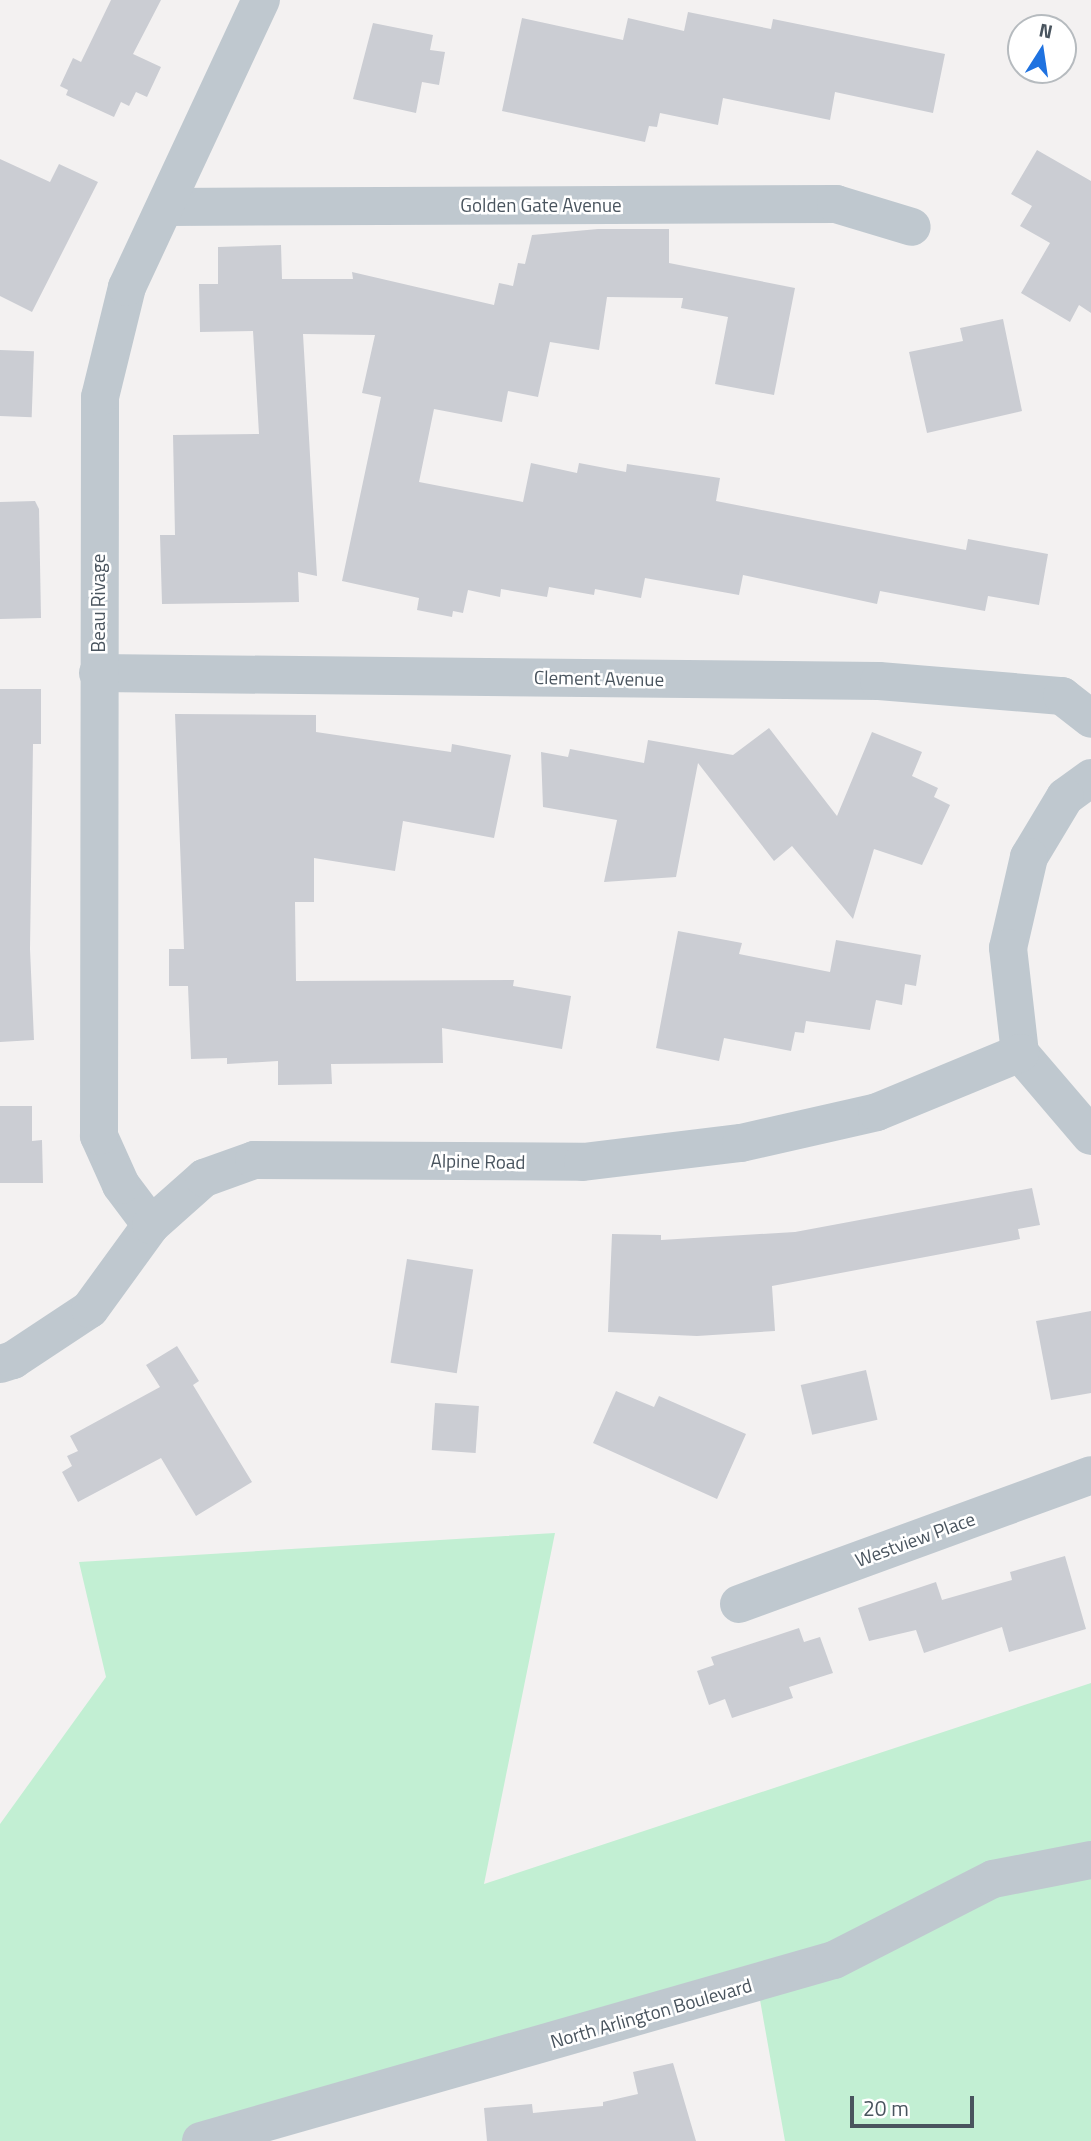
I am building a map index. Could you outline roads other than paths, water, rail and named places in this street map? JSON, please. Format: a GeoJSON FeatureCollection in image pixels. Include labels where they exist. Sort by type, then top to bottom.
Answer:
{"type":"FeatureCollection","features":[{"type":"Feature","properties":{"kind":"street","name":"Beau Rivage"},"geometry":{"type":"LineString","coordinates":[[151,1225],[121,1185],[99,1136],[100,397],[127,287],[261,0]]}},
{"type":"Feature","properties":{"kind":"street","name":"Golden Gate Avenue"},"geometry":{"type":"LineString","coordinates":[[166,207],[836,204],[912,227]]}},
{"type":"Feature","properties":{"kind":"street","name":"Clement Avenue"},"geometry":{"type":"LineString","coordinates":[[98,673],[879,681],[1062,696],[1091,719]]}},
{"type":"Feature","properties":{"kind":"street"},"geometry":{"type":"LineString","coordinates":[[1091,778],[1065,797],[1030,857],[1008,948],[1020,1053],[1091,1136]]}},
{"type":"Feature","properties":{"kind":"street","name":"Alpine Road"},"geometry":{"type":"LineString","coordinates":[[0,1364],[13,1360],[90,1309],[151,1225],[204,1178],[254,1160],[583,1162],[741,1143],[877,1112],[1020,1053]]}},
{"type":"Feature","properties":{"kind":"street","name":"Westview Place"},"geometry":{"type":"LineString","coordinates":[[739,1604],[1091,1475]]}},
{"type":"Feature","properties":{"kind":"street","name":"North Arlington Boulevard"},"geometry":{"type":"LineString","coordinates":[[201,2141],[834,1960],[993,1879],[1091,1860]]}}]}
